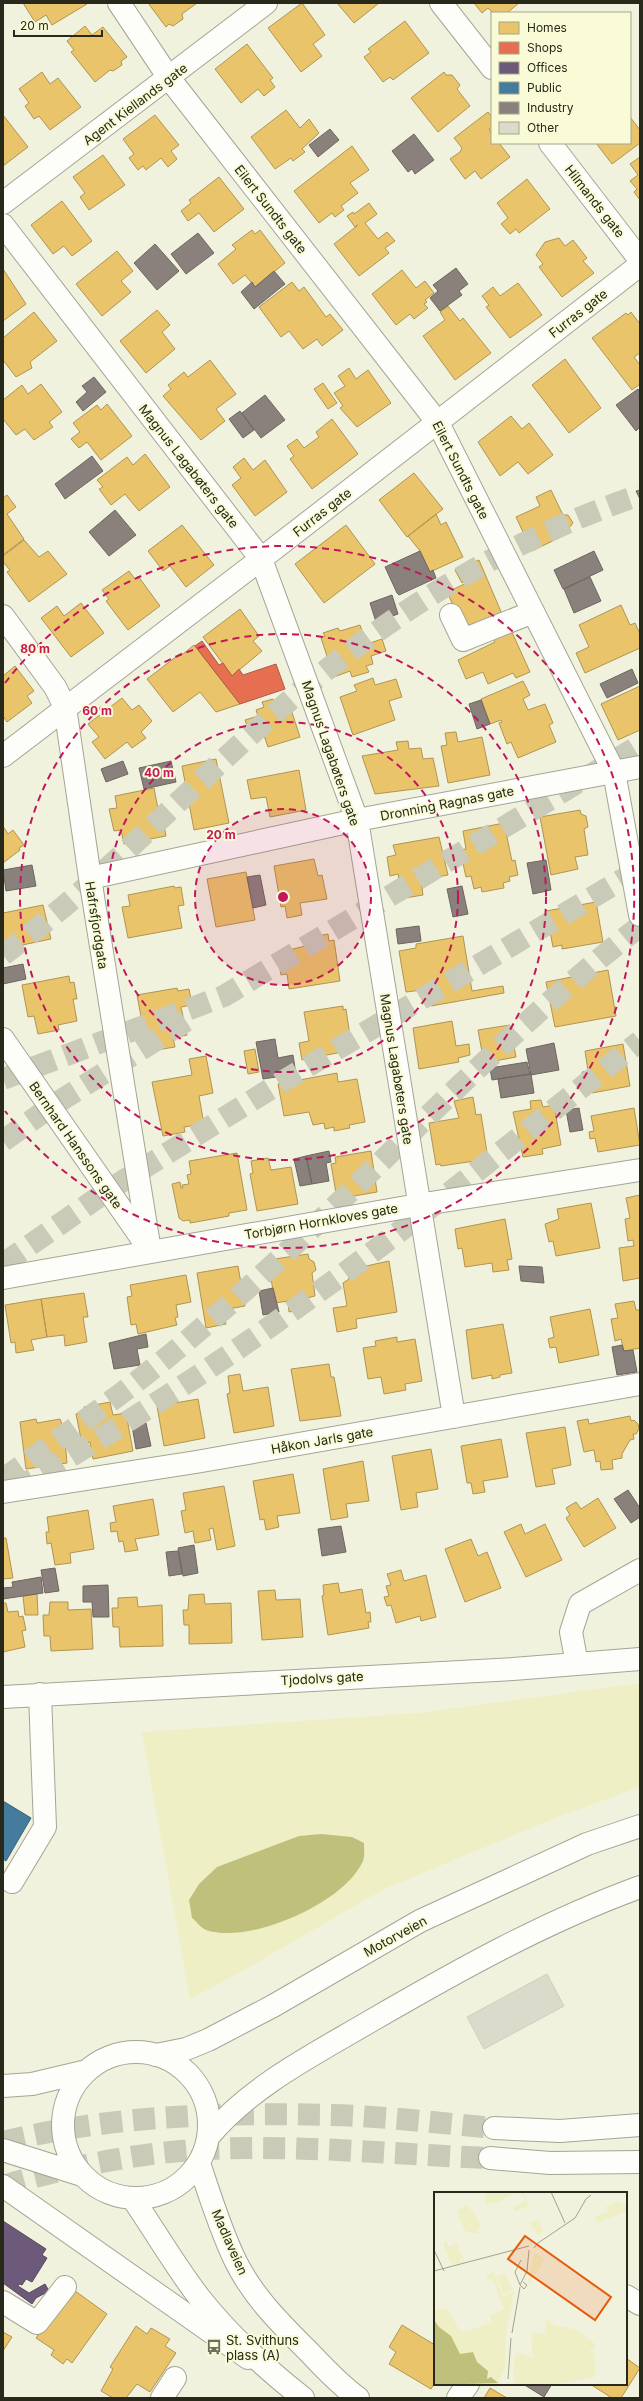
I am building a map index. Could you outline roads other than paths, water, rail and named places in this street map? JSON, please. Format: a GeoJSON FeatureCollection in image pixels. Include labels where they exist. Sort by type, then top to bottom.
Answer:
{"type":"FeatureCollection","features":[{"type":"Feature","properties":{"kind":"main road","name":"Eilert Sundts gate"},"geometry":{"type":"LineString","coordinates":[[119,3],[169,78],[438,423],[614,772],[640,915]]}},
{"type":"Feature","properties":{"kind":"main road","name":"Agent Kiellands gate"},"geometry":{"type":"LineString","coordinates":[[3,203],[266,3]]}},
{"type":"Feature","properties":{"kind":"main road"},"geometry":{"type":"LineString","coordinates":[[441,3],[491,67]]}},
{"type":"Feature","properties":{"kind":"main road","name":"Hilmands gate"},"geometry":{"type":"LineString","coordinates":[[551,144],[640,260]]}},
{"type":"Feature","properties":{"kind":"main road","name":"Magnus Lagabøters gate"},"geometry":{"type":"LineString","coordinates":[[3,225],[261,559],[357,820],[418,1205],[454,1417]]}},
{"type":"Feature","properties":{"kind":"main road","name":"Furras gate"},"geometry":{"type":"LineString","coordinates":[[3,756],[65,707],[438,423],[640,265]]}},
{"type":"Feature","properties":{"kind":"main road"},"geometry":{"type":"LineString","coordinates":[[451,615],[463,640],[533,612]]}},
{"type":"Feature","properties":{"kind":"main road","name":"Hafrsfjordgata"},"geometry":{"type":"LineString","coordinates":[[3,616],[55,688],[65,707],[90,878],[150,1251]]}},
{"type":"Feature","properties":{"kind":"main road","name":"Dronning Ragnas gate"},"geometry":{"type":"LineString","coordinates":[[90,878],[357,820],[640,767]]}},
{"type":"Feature","properties":{"kind":"main road","name":"Bernhard Hanssons gate"},"geometry":{"type":"LineString","coordinates":[[3,1039],[150,1251]]}},
{"type":"Feature","properties":{"kind":"main road","name":"Torbjørn Hornkloves gate"},"geometry":{"type":"LineString","coordinates":[[3,1278],[418,1205],[640,1170]]}},
{"type":"Feature","properties":{"kind":"main road","name":"Håkon Jarls gate"},"geometry":{"type":"LineString","coordinates":[[3,1492],[196,1462],[640,1384]]}},
{"type":"Feature","properties":{"kind":"main road"},"geometry":{"type":"LineString","coordinates":[[576,1664],[570,1632],[580,1604],[640,1570]]}},
{"type":"Feature","properties":{"kind":"main road","name":"Tjodolvs gate"},"geometry":{"type":"LineString","coordinates":[[3,1697],[640,1659]]}},
{"type":"Feature","properties":{"kind":"main road"},"geometry":{"type":"LineString","coordinates":[[12,1882],[45,1827],[40,1694]]}},
{"type":"Feature","properties":{"kind":"main road","name":"Motorveien"},"geometry":{"type":"LineString","coordinates":[[156,2055],[186,2049],[208,2040],[273,2006],[420,1921],[587,1844],[640,1826]]}},
{"type":"Feature","properties":{"kind":"main road"},"geometry":{"type":"LineString","coordinates":[[3,2150],[82,2175],[105,2192],[133,2198],[155,2196],[171,2190],[184,2180],[199,2164],[209,2136],[235,2108],[271,2082],[442,1980],[552,1922],[640,1888]]}},
{"type":"Feature","properties":{"kind":"main road"},"geometry":{"type":"LineString","coordinates":[[82,2175],[67,2150],[63,2122],[70,2094],[87,2071],[99,2062],[119,2054],[142,2052],[156,2055],[170,2060],[182,2069],[201,2092],[207,2106],[209,2136]]}},
{"type":"Feature","properties":{"kind":"main road"},"geometry":{"type":"LineString","coordinates":[[3,2086],[32,2084],[87,2071]]}},
{"type":"Feature","properties":{"kind":"main road"},"geometry":{"type":"LineString","coordinates":[[494,2128],[560,2131],[640,2125]]}},
{"type":"Feature","properties":{"kind":"main road"},"geometry":{"type":"LineString","coordinates":[[490,2158],[550,2163],[640,2162]]}},
{"type":"Feature","properties":{"kind":"main road","name":"Madlaveien"},"geometry":{"type":"LineString","coordinates":[[199,2164],[223,2232],[236,2261],[253,2292],[273,2316],[328,2371],[358,2398]]}},
{"type":"Feature","properties":{"kind":"main road"},"geometry":{"type":"LineString","coordinates":[[3,2186],[178,2310],[274,2375],[304,2398]]}},
{"type":"Feature","properties":{"kind":"main road"},"geometry":{"type":"LineString","coordinates":[[133,2198],[198,2296],[233,2336],[274,2375]]}},
{"type":"Feature","properties":{"kind":"main road"},"geometry":{"type":"LineString","coordinates":[[3,2302],[37,2323],[65,2287]]}},
{"type":"Feature","properties":{"kind":"main road"},"geometry":{"type":"LineString","coordinates":[[627,2297],[640,2304]]}},
{"type":"Feature","properties":{"kind":"main road"},"geometry":{"type":"LineString","coordinates":[[162,2398],[175,2378]]}},
{"type":"Feature","properties":{"kind":"main road"},"geometry":{"type":"LineString","coordinates":[[458,2398],[467,2385]]}},
{"type":"Feature","properties":{"kind":"tunnel"},"geometry":{"type":"LineString","coordinates":[[3,955],[45,923],[85,888],[279,710],[319,676],[393,620],[472,571],[512,549],[596,511],[640,495]]}},
{"type":"Feature","properties":{"kind":"tunnel"},"geometry":{"type":"LineString","coordinates":[[3,1079],[224,996],[640,745]]}},
{"type":"Feature","properties":{"kind":"tunnel"},"geometry":{"type":"LineString","coordinates":[[3,1264],[110,1189],[280,1083],[640,869]]}},
{"type":"Feature","properties":{"kind":"tunnel"},"geometry":{"type":"LineString","coordinates":[[3,1479],[126,1390],[173,1353],[253,1284],[525,1024],[640,926]]}},
{"type":"Feature","properties":{"kind":"tunnel"},"geometry":{"type":"LineString","coordinates":[[3,1141],[52,1106],[186,1021]]}},
{"type":"Feature","properties":{"kind":"tunnel"},"geometry":{"type":"LineString","coordinates":[[14,1490],[114,1430],[179,1388],[322,1290],[460,1185],[640,1041]]}},
{"type":"Feature","properties":{"kind":"tunnel"},"geometry":{"type":"LineString","coordinates":[[3,2142],[83,2126],[123,2121],[205,2115],[287,2114],[349,2116],[494,2128]]}},
{"type":"Feature","properties":{"kind":"tunnel"},"geometry":{"type":"LineString","coordinates":[[3,2186],[62,2170],[122,2158],[214,2149],[306,2149],[490,2158]]}},
{"type":"Feature","properties":{"kind":"place","name":"St. Svithuns plass (A)"},"geometry":{"type":"Point","coordinates":[214,2347]}}]}
